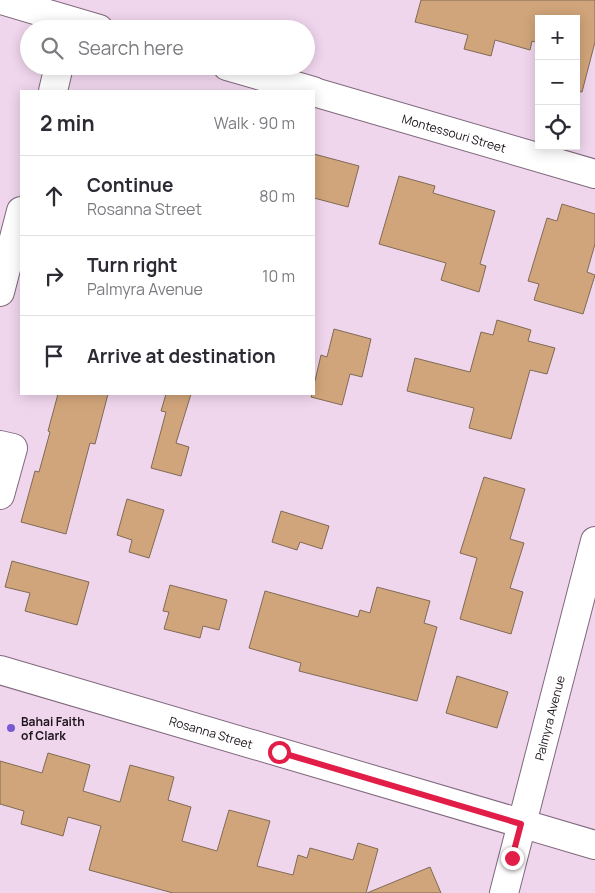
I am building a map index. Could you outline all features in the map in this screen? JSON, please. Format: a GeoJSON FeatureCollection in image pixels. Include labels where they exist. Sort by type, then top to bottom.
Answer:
{"type":"FeatureCollection","features":[{"type":"Feature","properties":{"kind":"street"},"geometry":{"type":"LineString","coordinates":[[1,0],[73,16]]}},
{"type":"Feature","properties":{"kind":"street"},"geometry":{"type":"LineString","coordinates":[[53,90],[57,75]]}},
{"type":"Feature","properties":{"kind":"street","name":"Montessouri Street"},"geometry":{"type":"LineString","coordinates":[[258,75],[310,90]]}},
{"type":"Feature","properties":{"kind":"street","name":"Montessouri Street"},"geometry":{"type":"LineString","coordinates":[[315,92],[595,174]]}},
{"type":"Feature","properties":{"kind":"street"},"geometry":{"type":"LineString","coordinates":[[0,292],[20,215]]}},
{"type":"Feature","properties":{"kind":"street"},"geometry":{"type":"LineString","coordinates":[[0,446],[13,448],[0,495]]}},
{"type":"Feature","properties":{"kind":"street","name":"Palmyra Avenue"},"geometry":{"type":"LineString","coordinates":[[504,893],[595,541]]}},
{"type":"Feature","properties":{"kind":"street","name":"Rosanna Street"},"geometry":{"type":"LineString","coordinates":[[0,670],[595,845]]}},
{"type":"Feature","properties":{"kind":"building"},"geometry":{"type":"Polygon","coordinates":[[[421,0],[595,0],[595,42],[582,92],[580,92],[580,15],[535,15],[535,42],[532,41],[530,50],[495,40],[491,56],[464,49],[468,35],[415,22],[421,0]]]}},
{"type":"Feature","properties":{"kind":"building"},"geometry":{"type":"Polygon","coordinates":[[[315,154],[359,166],[348,207],[315,198],[315,154]]]}},
{"type":"Feature","properties":{"kind":"building"},"geometry":{"type":"Polygon","coordinates":[[[399,176],[435,186],[433,193],[495,211],[480,264],[486,266],[479,292],[441,280],[446,263],[379,244],[399,176]]]}},
{"type":"Feature","properties":{"kind":"building"},"geometry":{"type":"Polygon","coordinates":[[[562,204],[595,214],[595,244],[587,272],[595,275],[583,314],[534,300],[539,284],[528,281],[547,218],[557,221],[562,204]]]}},
{"type":"Feature","properties":{"kind":"building"},"geometry":{"type":"Polygon","coordinates":[[[497,320],[531,330],[528,341],[555,348],[547,374],[530,370],[511,439],[469,428],[474,408],[407,391],[415,358],[470,372],[481,332],[493,335],[497,320]]]}},
{"type":"Feature","properties":{"kind":"building"},"geometry":{"type":"Polygon","coordinates":[[[334,329],[371,339],[362,377],[350,374],[342,405],[311,397],[315,395],[315,381],[321,355],[327,357],[334,329]]]}},
{"type":"Feature","properties":{"kind":"building"},"geometry":{"type":"Polygon","coordinates":[[[58,395],[108,395],[95,444],[90,443],[66,534],[21,522],[35,471],[39,472],[50,432],[48,431],[58,395]]]}},
{"type":"Feature","properties":{"kind":"building"},"geometry":{"type":"Polygon","coordinates":[[[166,395],[191,395],[176,443],[189,447],[181,476],[151,468],[166,412],[161,411],[166,395]]]}},
{"type":"Feature","properties":{"kind":"building"},"geometry":{"type":"Polygon","coordinates":[[[484,477],[525,489],[510,539],[524,543],[510,588],[523,592],[511,634],[460,619],[477,558],[460,553],[484,477]]]}},
{"type":"Feature","properties":{"kind":"building"},"geometry":{"type":"Polygon","coordinates":[[[127,499],[164,510],[149,558],[129,552],[132,540],[117,535],[127,499]]]}},
{"type":"Feature","properties":{"kind":"building"},"geometry":{"type":"Polygon","coordinates":[[[281,511],[329,526],[322,549],[300,542],[297,550],[272,542],[281,511]]]}},
{"type":"Feature","properties":{"kind":"building"},"geometry":{"type":"Polygon","coordinates":[[[12,561],[89,582],[77,625],[25,611],[30,593],[5,587],[12,561]]]}},
{"type":"Feature","properties":{"kind":"building"},"geometry":{"type":"Polygon","coordinates":[[[170,585],[227,600],[219,630],[203,626],[200,638],[164,629],[169,612],[163,611],[170,585]]]}},
{"type":"Feature","properties":{"kind":"building"},"geometry":{"type":"Polygon","coordinates":[[[377,587],[430,601],[424,623],[437,627],[417,701],[299,671],[301,663],[249,648],[265,591],[358,617],[360,610],[370,613],[377,587]]]}},
{"type":"Feature","properties":{"kind":"building"},"geometry":{"type":"Polygon","coordinates":[[[457,676],[508,692],[497,728],[446,713],[457,676]]]}},
{"type":"Feature","properties":{"kind":"building"},"geometry":{"type":"Polygon","coordinates":[[[48,753],[90,765],[83,791],[120,802],[130,765],[174,777],[168,800],[191,807],[182,841],[217,851],[229,810],[270,821],[257,866],[293,875],[298,855],[307,858],[310,848],[353,860],[358,843],[378,849],[366,893],[173,893],[89,870],[101,826],[68,817],[63,836],[21,824],[24,811],[0,804],[0,761],[42,773],[48,753]]]}},
{"type":"Feature","properties":{"kind":"building"},"geometry":{"type":"Polygon","coordinates":[[[430,867],[441,893],[367,893],[430,867]]]}},
{"type":"Feature","properties":{"kind":"place","name":"Bahai Faith of Clark"},"geometry":{"type":"Point","coordinates":[11,728]}},
{"type":"Feature","properties":{"kind":"route"},"geometry":{"type":"LineString","coordinates":[[279,752],[521,824],[512,858]]}}]}
